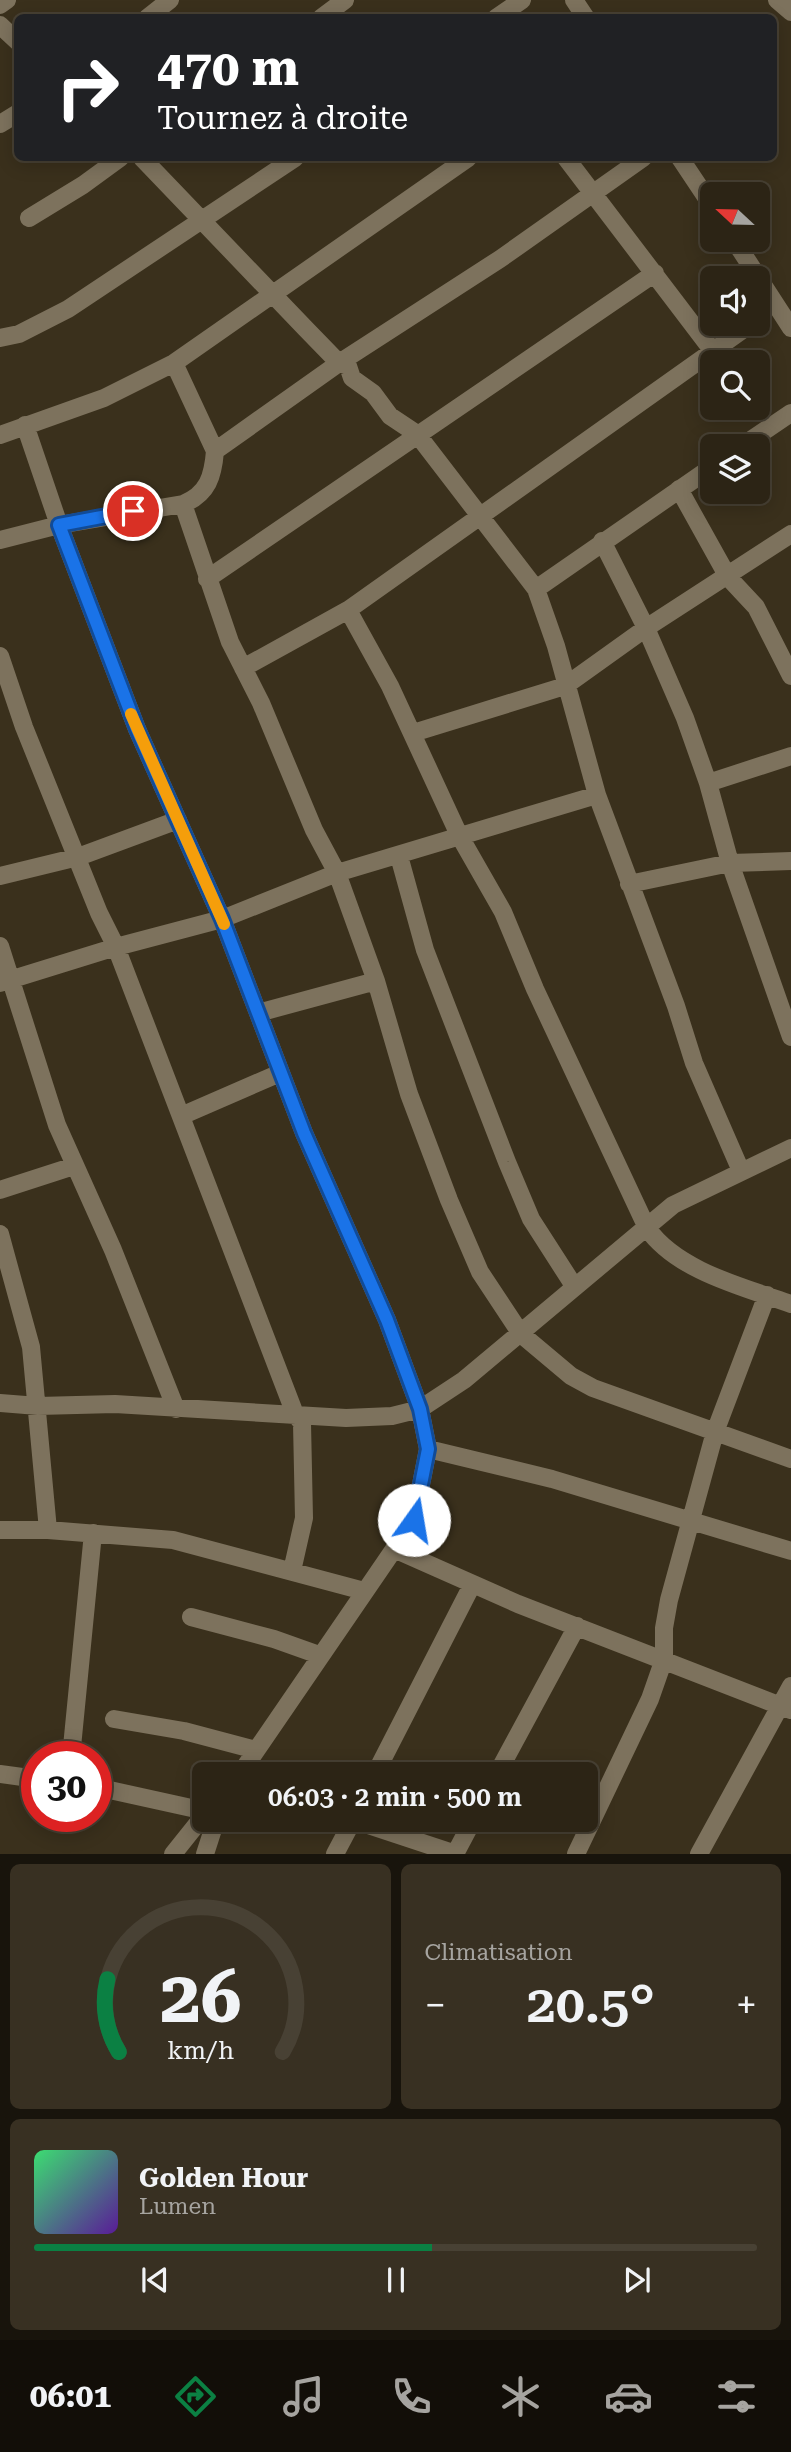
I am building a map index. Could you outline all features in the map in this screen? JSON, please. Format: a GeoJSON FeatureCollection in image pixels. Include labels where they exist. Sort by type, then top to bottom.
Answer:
{"type":"FeatureCollection","features":[{"type":"Feature","properties":{"kind":"street"},"geometry":{"type":"LineString","coordinates":[[0,5],[7,0]]}},
{"type":"Feature","properties":{"kind":"street"},"geometry":{"type":"LineString","coordinates":[[152,14],[170,0]]}},
{"type":"Feature","properties":{"kind":"street"},"geometry":{"type":"LineString","coordinates":[[326,14],[345,0]]}},
{"type":"Feature","properties":{"kind":"street"},"geometry":{"type":"LineString","coordinates":[[502,14],[522,0]]}},
{"type":"Feature","properties":{"kind":"street"},"geometry":{"type":"LineString","coordinates":[[777,0],[791,12]]}},
{"type":"Feature","properties":{"kind":"street"},"geometry":{"type":"LineString","coordinates":[[0,25],[14,38]]}},
{"type":"Feature","properties":{"kind":"street"},"geometry":{"type":"LineString","coordinates":[[29,218],[116,161]]}},
{"type":"Feature","properties":{"kind":"street"},"geometry":{"type":"LineString","coordinates":[[145,161],[339,363],[348,366],[352,378],[373,393],[390,416],[417,434],[536,589],[556,646],[597,795],[676,1006],[694,1063],[741,1171]]}},
{"type":"Feature","properties":{"kind":"street"},"geometry":{"type":"LineString","coordinates":[[0,338],[19,334],[68,309],[290,161]]}},
{"type":"Feature","properties":{"kind":"street"},"geometry":{"type":"LineString","coordinates":[[0,435],[104,398],[174,363],[464,161]]}},
{"type":"Feature","properties":{"kind":"street"},"geometry":{"type":"LineString","coordinates":[[568,161],[712,350],[733,336]]}},
{"type":"Feature","properties":{"kind":"street"},"geometry":{"type":"LineString","coordinates":[[215,451],[339,363],[500,259],[639,161]]}},
{"type":"Feature","properties":{"kind":"street"},"geometry":{"type":"LineString","coordinates":[[682,161],[700,188]]}},
{"type":"Feature","properties":{"kind":"street"},"geometry":{"type":"LineString","coordinates":[[742,252],[791,328]]}},
{"type":"Feature","properties":{"kind":"street"},"geometry":{"type":"LineString","coordinates":[[207,579],[655,273]]}},
{"type":"Feature","properties":{"kind":"street"},"geometry":{"type":"LineString","coordinates":[[770,311],[777,307]]}},
{"type":"Feature","properties":{"kind":"street"},"geometry":{"type":"LineString","coordinates":[[243,668],[348,610],[700,359]]}},
{"type":"Feature","properties":{"kind":"street"},"geometry":{"type":"LineString","coordinates":[[0,540],[59,525],[183,504],[203,493],[213,469],[215,451],[174,363]]}},
{"type":"Feature","properties":{"kind":"street"},"geometry":{"type":"LineString","coordinates":[[760,434],[791,413]]}},
{"type":"Feature","properties":{"kind":"street"},"geometry":{"type":"LineString","coordinates":[[25,425],[59,525],[137,729],[222,919],[304,1133],[387,1320],[420,1409],[428,1449],[414,1520],[248,1762]]}},
{"type":"Feature","properties":{"kind":"street"},"geometry":{"type":"LineString","coordinates":[[536,589],[700,475]]}},
{"type":"Feature","properties":{"kind":"street"},"geometry":{"type":"LineString","coordinates":[[679,489],[727,577],[756,607],[784,644],[791,676]]}},
{"type":"Feature","properties":{"kind":"street"},"geometry":{"type":"LineString","coordinates":[[183,504],[207,579],[243,668],[261,703],[292,783],[337,873],[376,981],[409,1094],[449,1200],[480,1272],[521,1334],[571,1376],[593,1388],[791,1459]]}},
{"type":"Feature","properties":{"kind":"street"},"geometry":{"type":"LineString","coordinates":[[413,733],[565,686],[646,628],[791,534]]}},
{"type":"Feature","properties":{"kind":"street"},"geometry":{"type":"LineString","coordinates":[[602,541],[646,628],[685,718],[708,783],[730,863],[791,1037]]}},
{"type":"Feature","properties":{"kind":"street"},"geometry":{"type":"LineString","coordinates":[[348,610],[413,733],[459,835],[503,912],[535,989],[647,1228],[656,1241],[673,1255],[791,1304]]}},
{"type":"Feature","properties":{"kind":"street"},"geometry":{"type":"LineString","coordinates":[[0,656],[24,727],[99,914],[116,947],[295,1414],[302,1423],[304,1518],[292,1571]]}},
{"type":"Feature","properties":{"kind":"street"},"geometry":{"type":"LineString","coordinates":[[708,783],[791,756]]}},
{"type":"Feature","properties":{"kind":"street"},"geometry":{"type":"LineString","coordinates":[[5,982],[116,947],[222,919],[337,873],[597,795]]}},
{"type":"Feature","properties":{"kind":"street"},"geometry":{"type":"LineString","coordinates":[[0,876],[78,857],[178,820]]}},
{"type":"Feature","properties":{"kind":"street"},"geometry":{"type":"LineString","coordinates":[[399,856],[425,950],[507,1161],[531,1219],[574,1286]]}},
{"type":"Feature","properties":{"kind":"street"},"geometry":{"type":"LineString","coordinates":[[629,884],[730,863],[791,861]]}},
{"type":"Feature","properties":{"kind":"street"},"geometry":{"type":"LineString","coordinates":[[0,946],[5,982],[57,1125],[113,1250],[176,1409]]}},
{"type":"Feature","properties":{"kind":"street"},"geometry":{"type":"LineString","coordinates":[[258,1013],[376,981]]}},
{"type":"Feature","properties":{"kind":"street"},"geometry":{"type":"LineString","coordinates":[[181,1116],[280,1073]]}},
{"type":"Feature","properties":{"kind":"street"},"geometry":{"type":"LineString","coordinates":[[0,1403],[38,1406],[115,1404],[346,1418],[392,1416],[420,1409],[464,1380],[673,1205],[791,1148]]}},
{"type":"Feature","properties":{"kind":"street"},"geometry":{"type":"LineString","coordinates":[[0,1189],[74,1166]]}},
{"type":"Feature","properties":{"kind":"street"},"geometry":{"type":"LineString","coordinates":[[0,1234],[31,1347],[48,1530]]}},
{"type":"Feature","properties":{"kind":"street"},"geometry":{"type":"LineString","coordinates":[[576,1853],[644,1711],[664,1659],[664,1628],[669,1600],[715,1432],[767,1295]]}},
{"type":"Feature","properties":{"kind":"street"},"geometry":{"type":"LineString","coordinates":[[428,1449],[552,1479],[791,1550]]}},
{"type":"Feature","properties":{"kind":"street"},"geometry":{"type":"LineString","coordinates":[[0,1530],[48,1530],[173,1540],[364,1591]]}},
{"type":"Feature","properties":{"kind":"street"},"geometry":{"type":"LineString","coordinates":[[73,1741],[93,1533]]}},
{"type":"Feature","properties":{"kind":"street"},"geometry":{"type":"LineString","coordinates":[[394,1549],[472,1585],[786,1707]]}},
{"type":"Feature","properties":{"kind":"street"},"geometry":{"type":"LineString","coordinates":[[381,1762],[472,1585]]}},
{"type":"Feature","properties":{"kind":"street"},"geometry":{"type":"LineString","coordinates":[[191,1617],[261,1635],[319,1655]]}},
{"type":"Feature","properties":{"kind":"street"},"geometry":{"type":"LineString","coordinates":[[503,1762],[577,1626]]}},
{"type":"Feature","properties":{"kind":"street"},"geometry":{"type":"LineString","coordinates":[[699,1853],[786,1707],[791,1686]]}},
{"type":"Feature","properties":{"kind":"street"},"geometry":{"type":"LineString","coordinates":[[114,1719],[184,1731],[256,1750]]}},
{"type":"Feature","properties":{"kind":"street"},"geometry":{"type":"LineString","coordinates":[[0,1774],[21,1777]]}},
{"type":"Feature","properties":{"kind":"street"},"geometry":{"type":"LineString","coordinates":[[112,1791],[192,1809]]}},
{"type":"Feature","properties":{"kind":"street"},"geometry":{"type":"LineString","coordinates":[[173,1853],[192,1829]]}},
{"type":"Feature","properties":{"kind":"street"},"geometry":{"type":"LineString","coordinates":[[205,1853],[212,1832]]}},
{"type":"Feature","properties":{"kind":"street"},"geometry":{"type":"LineString","coordinates":[[335,1853],[346,1832]]}},
{"type":"Feature","properties":{"kind":"street"},"geometry":{"type":"LineString","coordinates":[[390,1832],[455,1853],[466,1832]]}},
{"type":"Feature","properties":{"kind":"slow traffic"},"geometry":{"type":"LineString","coordinates":[[131,714],[224,924]]}},
{"type":"Feature","properties":{"kind":"route"},"geometry":{"type":"LineString","coordinates":[[133,511],[59,525],[137,729],[222,919],[304,1133],[387,1320],[420,1409],[428,1449],[414,1520]]}}]}
